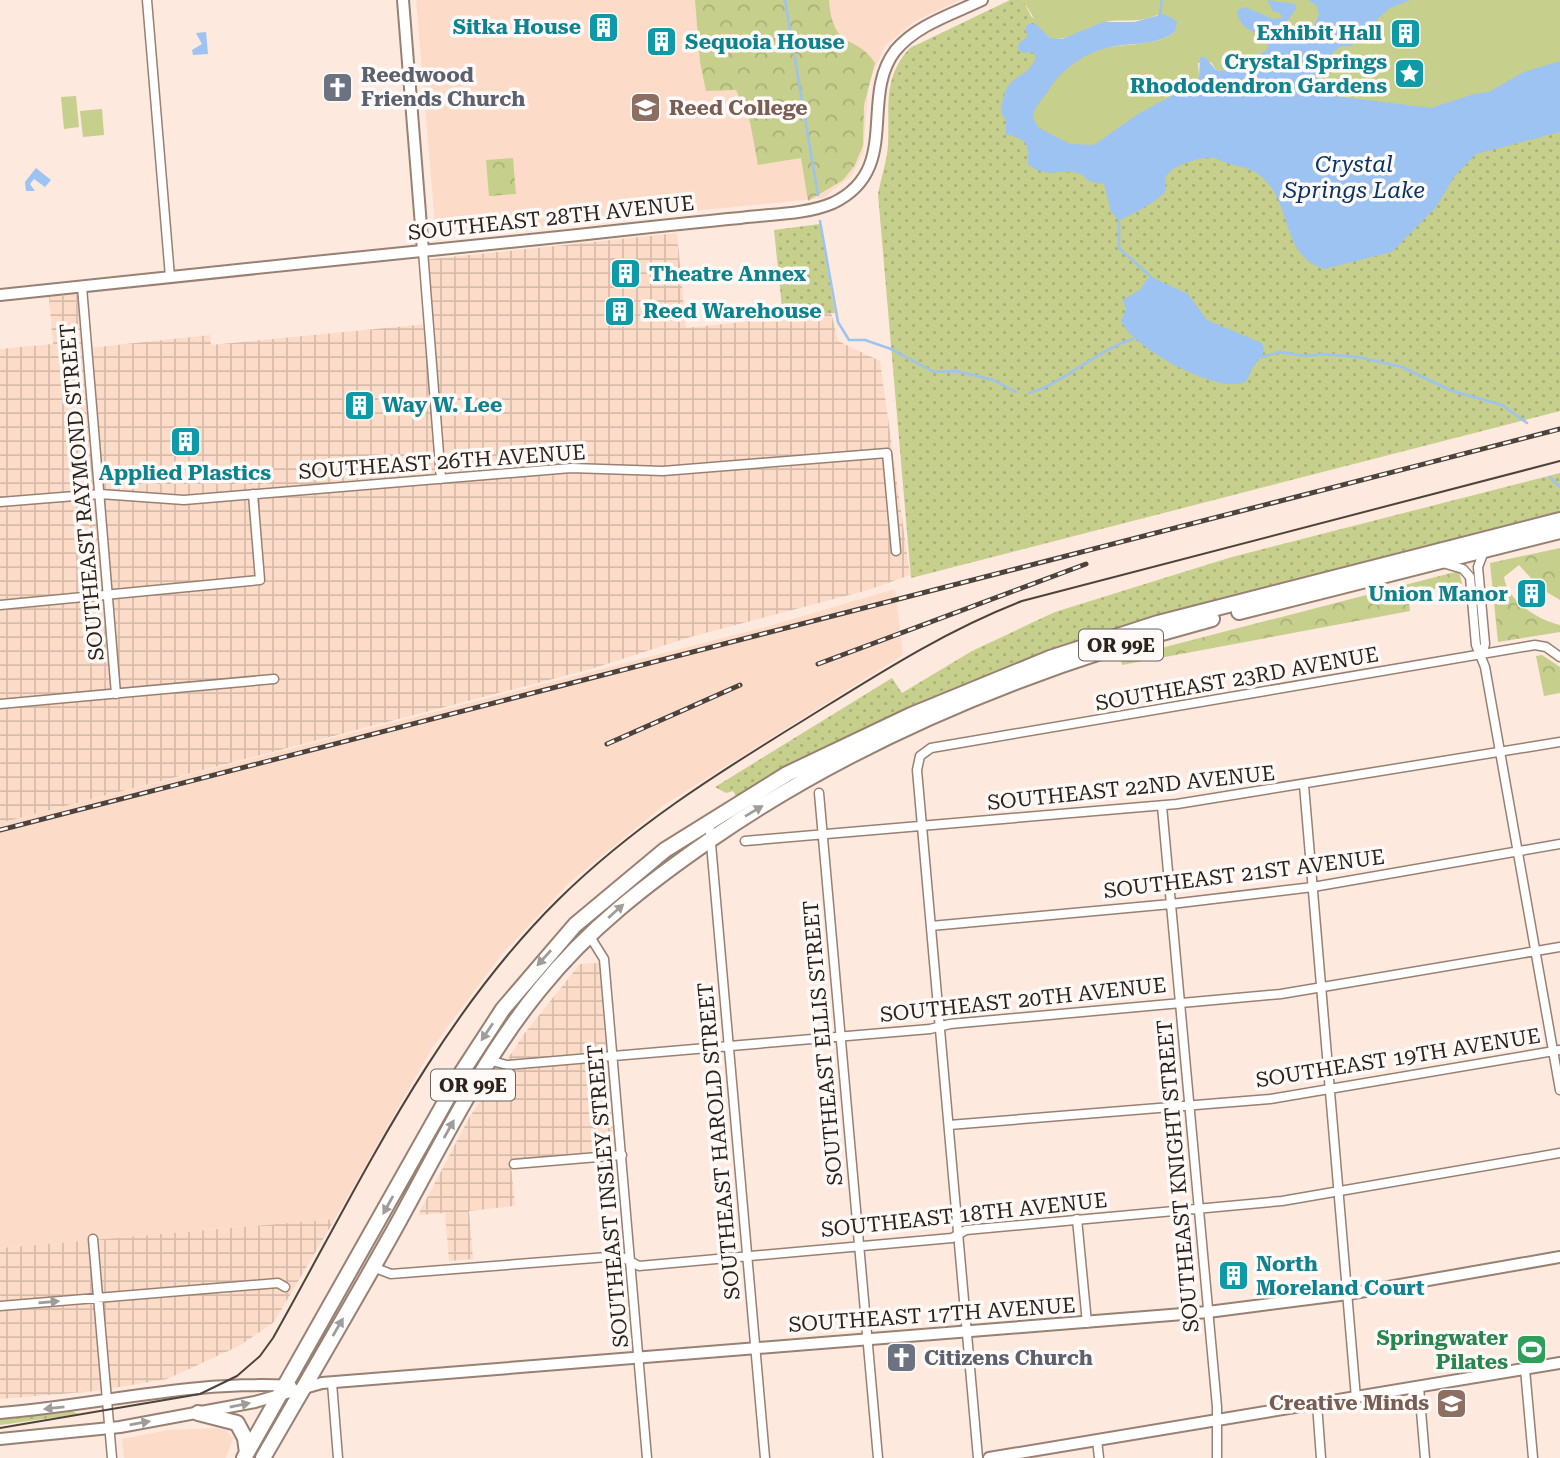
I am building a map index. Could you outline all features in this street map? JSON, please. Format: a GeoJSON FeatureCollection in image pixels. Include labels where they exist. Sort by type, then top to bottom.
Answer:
{"type":"FeatureCollection","features":[{"type":"Feature","properties":{"kind":"highway","name":"OR 99E"},"geometry":{"type":"LineString","coordinates":[[245,1455],[457,1080],[503,1009],[541,962],[593,908],[643,866],[709,821],[787,774],[956,695],[1050,658],[1158,623],[1560,520]]}},
{"type":"Feature","properties":{"kind":"highway","name":"OR 99E"},"geometry":{"type":"LineString","coordinates":[[263,1458],[488,1060],[541,988],[589,935],[651,882],[711,839],[839,761],[929,718],[1022,679],[1174,629],[1560,531]]}},
{"type":"Feature","properties":{"kind":"highway"},"geometry":{"type":"LineString","coordinates":[[198,1413],[237,1423],[245,1438],[245,1455]]}},
{"type":"Feature","properties":{"kind":"street"},"geometry":{"type":"LineString","coordinates":[[147,0],[170,277]]}},
{"type":"Feature","properties":{"kind":"street"},"geometry":{"type":"LineString","coordinates":[[403,0],[441,479]]}},
{"type":"Feature","properties":{"kind":"street","name":"SOUTHEAST 28TH AVENUE"},"geometry":{"type":"LineString","coordinates":[[0,295],[825,206],[852,190],[873,159],[878,141],[880,83],[896,50],[927,25],[982,0]]}},
{"type":"Feature","properties":{"kind":"street","name":"SOUTHEAST RAYMOND STREET"},"geometry":{"type":"LineString","coordinates":[[82,287],[117,694]]}},
{"type":"Feature","properties":{"kind":"street","name":"SOUTHEAST 26TH AVENUE"},"geometry":{"type":"LineString","coordinates":[[0,502],[100,494],[173,500],[578,468],[663,471],[887,453],[896,551]]}},
{"type":"Feature","properties":{"kind":"street"},"geometry":{"type":"LineString","coordinates":[[0,605],[260,580],[253,494]]}},
{"type":"Feature","properties":{"kind":"street"},"geometry":{"type":"LineString","coordinates":[[1482,655],[1485,644],[1478,567],[1484,551]]}},
{"type":"Feature","properties":{"kind":"street"},"geometry":{"type":"LineString","coordinates":[[1440,562],[1468,572],[1476,645],[1482,655],[1502,751],[1535,952],[1557,1050],[1560,1090]]}},
{"type":"Feature","properties":{"kind":"street","name":"SOUTHEAST 23RD AVENUE"},"geometry":{"type":"LineString","coordinates":[[922,826],[917,770],[920,756],[931,748],[1541,645],[1560,657]]}},
{"type":"Feature","properties":{"kind":"street"},"geometry":{"type":"LineString","coordinates":[[0,704],[274,679]]}},
{"type":"Feature","properties":{"kind":"street","name":"SOUTHEAST 22ND AVENUE"},"geometry":{"type":"LineString","coordinates":[[745,841],[1162,806],[1304,785],[1560,741]]}},
{"type":"Feature","properties":{"kind":"street"},"geometry":{"type":"LineString","coordinates":[[1304,785],[1356,1398]]}},
{"type":"Feature","properties":{"kind":"street","name":"SOUTHEAST ELLIS STREET"},"geometry":{"type":"LineString","coordinates":[[819,793],[878,1458]]}},
{"type":"Feature","properties":{"kind":"street","name":"SOUTHEAST KNIGHT STREET"},"geometry":{"type":"LineString","coordinates":[[1162,806],[1208,1312],[1217,1458]]}},
{"type":"Feature","properties":{"kind":"street","name":"SOUTHEAST HAROLD STREET"},"geometry":{"type":"LineString","coordinates":[[709,821],[765,1458]]}},
{"type":"Feature","properties":{"kind":"street"},"geometry":{"type":"LineString","coordinates":[[922,826],[978,1458]]}},
{"type":"Feature","properties":{"kind":"street","name":"SOUTHEAST 21ST AVENUE"},"geometry":{"type":"LineString","coordinates":[[931,926],[1171,904],[1313,887],[1560,844]]}},
{"type":"Feature","properties":{"kind":"street","name":"SOUTHEAST INSLEY STREET"},"geometry":{"type":"LineString","coordinates":[[589,935],[604,960],[647,1458]]}},
{"type":"Feature","properties":{"kind":"street","name":"SOUTHEAST 20TH AVENUE"},"geometry":{"type":"LineString","coordinates":[[488,1060],[507,1065],[1179,1002],[1242,999],[1560,947]]}},
{"type":"Feature","properties":{"kind":"street","name":"SOUTHEAST 19TH AVENUE"},"geometry":{"type":"LineString","coordinates":[[949,1125],[1270,1099],[1557,1050]]}},
{"type":"Feature","properties":{"kind":"street","name":"SOUTHEAST 18TH AVENUE"},"geometry":{"type":"LineString","coordinates":[[373,1267],[391,1274],[620,1256],[639,1266],[952,1238],[966,1230],[1282,1201],[1560,1153]]}},
{"type":"Feature","properties":{"kind":"street"},"geometry":{"type":"LineString","coordinates":[[514,1164],[622,1155]]}},
{"type":"Feature","properties":{"kind":"street"},"geometry":{"type":"LineString","coordinates":[[1077,1219],[1087,1323]]}},
{"type":"Feature","properties":{"kind":"street"},"geometry":{"type":"LineString","coordinates":[[93,1239],[112,1458]]}},
{"type":"Feature","properties":{"kind":"street","name":"SOUTHEAST 17TH AVENUE"},"geometry":{"type":"LineString","coordinates":[[0,1439],[110,1428],[198,1413],[283,1390],[332,1383],[639,1356],[968,1333],[1208,1312],[1348,1294],[1560,1257]]}},
{"type":"Feature","properties":{"kind":"street"},"geometry":{"type":"LineString","coordinates":[[0,1306],[278,1283],[285,1287]]}},
{"type":"Feature","properties":{"kind":"street"},"geometry":{"type":"LineString","coordinates":[[989,1458],[1560,1363]]}},
{"type":"Feature","properties":{"kind":"street"},"geometry":{"type":"LineString","coordinates":[[1525,1369],[1532,1458]]}},
{"type":"Feature","properties":{"kind":"street"},"geometry":{"type":"LineString","coordinates":[[332,1383],[338,1458]]}},
{"type":"Feature","properties":{"kind":"street","name":"SOUTHEAST 17TH AVENUE"},"geometry":{"type":"LineString","coordinates":[[0,1413],[108,1401],[193,1386],[283,1390]]}},
{"type":"Feature","properties":{"kind":"street"},"geometry":{"type":"LineString","coordinates":[[1419,1387],[1425,1458]]}},
{"type":"Feature","properties":{"kind":"street"},"geometry":{"type":"LineString","coordinates":[[1317,1404],[1321,1458]]}},
{"type":"Feature","properties":{"kind":"street"},"geometry":{"type":"LineString","coordinates":[[1097,1440],[1099,1458]]}},
{"type":"Feature","properties":{"kind":"shaded area","name":"Reed College"},"geometry":{"type":"Polygon","coordinates":[[[416,0],[960,0],[915,21],[885,46],[869,82],[863,154],[852,175],[823,198],[436,237],[416,0]]]}},
{"type":"Feature","properties":{"kind":"shaded area"},"geometry":{"type":"Polygon","coordinates":[[[677,233],[686,328],[831,312],[838,341],[880,361],[910,575],[868,590],[690,637],[591,669],[0,823],[0,349],[53,344],[49,297],[83,294],[88,348],[210,335],[211,345],[427,324],[422,260],[677,233]]]}},
{"type":"Feature","properties":{"kind":"shaded area"},"geometry":{"type":"Polygon","coordinates":[[[895,589],[903,655],[664,805],[569,883],[502,954],[432,1048],[335,1219],[0,1248],[0,823],[762,628],[895,589]]]}},
{"type":"Feature","properties":{"kind":"shaded area"},"geometry":{"type":"Polygon","coordinates":[[[599,963],[615,1156],[511,1165],[515,1206],[469,1211],[473,1259],[449,1261],[445,1213],[418,1215],[469,1118],[524,1034],[580,964],[599,963]]]}},
{"type":"Feature","properties":{"kind":"shaded area"},"geometry":{"type":"Polygon","coordinates":[[[335,1219],[274,1322],[239,1346],[167,1379],[96,1391],[0,1399],[0,1248],[335,1219]]]}},
{"type":"Feature","properties":{"kind":"shaded area"},"geometry":{"type":"Polygon","coordinates":[[[168,1430],[225,1430],[233,1438],[226,1458],[124,1458],[122,1439],[168,1430]]]}},
{"type":"Feature","properties":{"kind":"green space"},"geometry":{"type":"Polygon","coordinates":[[[695,0],[829,0],[831,16],[840,35],[868,54],[875,63],[864,105],[863,145],[855,165],[843,180],[808,201],[801,158],[758,165],[750,122],[736,90],[706,91],[700,62],[695,0]]]}},
{"type":"Feature","properties":{"kind":"green space"},"geometry":{"type":"Polygon","coordinates":[[[1010,0],[1023,0],[1031,16],[1138,114],[1194,84],[1319,85],[1560,61],[1560,411],[911,578],[878,194],[887,151],[891,82],[901,59],[910,48],[1010,0]]]}},
{"type":"Feature","properties":{"kind":"green space","name":"Crystal Springs Rhododendron Gardens"},"geometry":{"type":"Polygon","coordinates":[[[1023,0],[1560,0],[1560,61],[1524,72],[1489,92],[1431,108],[1335,96],[1263,53],[1222,71],[1216,70],[1211,62],[1198,63],[1199,77],[1195,84],[1141,113],[1103,140],[1084,146],[1058,139],[1033,119],[1036,108],[1054,82],[1086,55],[1106,48],[1155,41],[1175,32],[1157,15],[1142,20],[1108,21],[1055,39],[1039,27],[1023,0]]]}},
{"type":"Feature","properties":{"kind":"green space"},"geometry":{"type":"Polygon","coordinates":[[[76,96],[79,127],[64,129],[61,97],[76,96]]]}},
{"type":"Feature","properties":{"kind":"green space"},"geometry":{"type":"Polygon","coordinates":[[[102,109],[104,135],[83,137],[80,111],[102,109]]]}},
{"type":"Feature","properties":{"kind":"green space"},"geometry":{"type":"Polygon","coordinates":[[[513,158],[516,194],[489,196],[486,160],[513,158]]]}},
{"type":"Feature","properties":{"kind":"green space"},"geometry":{"type":"Polygon","coordinates":[[[820,224],[835,313],[783,317],[774,230],[820,224]]]}},
{"type":"Feature","properties":{"kind":"green space"},"geometry":{"type":"Polygon","coordinates":[[[1560,473],[1560,511],[1095,634],[916,704],[788,765],[736,796],[733,791],[726,793],[715,787],[892,678],[902,693],[972,651],[1055,612],[1232,557],[1560,473]]]}},
{"type":"Feature","properties":{"kind":"green space"},"geometry":{"type":"Polygon","coordinates":[[[1560,548],[1560,600],[1540,588],[1519,565],[1504,577],[1517,601],[1533,614],[1560,625],[1560,632],[1498,642],[1490,563],[1560,548]]]}},
{"type":"Feature","properties":{"kind":"green space"},"geometry":{"type":"Polygon","coordinates":[[[1459,571],[1462,584],[1408,594],[1410,611],[1122,665],[1121,660],[1169,646],[1459,571]]]}},
{"type":"Feature","properties":{"kind":"green space"},"geometry":{"type":"Polygon","coordinates":[[[1542,655],[1560,667],[1560,693],[1544,696],[1536,656],[1542,655]]]}},
{"type":"Feature","properties":{"kind":"green space"},"geometry":{"type":"Polygon","coordinates":[[[69,1410],[79,1414],[0,1425],[0,1416],[69,1410]]]}},
{"type":"Feature","properties":{"kind":"water","name":"Crystal Springs Lake"},"geometry":{"type":"Polygon","coordinates":[[[1267,0],[1295,4],[1296,9],[1287,21],[1297,33],[1302,33],[1312,28],[1319,14],[1317,6],[1308,0],[1410,0],[1390,8],[1378,18],[1377,25],[1362,37],[1354,39],[1352,46],[1341,46],[1332,54],[1317,79],[1324,92],[1335,96],[1431,108],[1489,92],[1524,72],[1560,61],[1560,132],[1476,154],[1454,177],[1436,207],[1392,252],[1324,269],[1311,263],[1301,253],[1274,191],[1260,175],[1248,169],[1212,158],[1198,159],[1174,168],[1166,177],[1165,191],[1161,196],[1119,220],[1111,212],[1104,184],[1095,183],[1078,173],[1035,169],[1028,164],[1025,143],[1006,134],[1006,121],[1001,112],[1003,98],[1011,82],[1027,71],[1036,57],[1032,52],[1023,53],[1018,49],[1019,43],[1028,36],[1025,30],[1028,24],[1036,24],[1050,38],[1062,39],[1103,22],[1134,22],[1164,14],[1177,21],[1175,32],[1163,39],[1112,47],[1080,59],[1062,73],[1038,104],[1033,119],[1039,128],[1070,144],[1094,145],[1138,114],[1194,84],[1199,77],[1200,57],[1205,57],[1216,70],[1222,71],[1266,51],[1270,40],[1245,27],[1237,10],[1245,7],[1273,19],[1282,18],[1280,13],[1273,11],[1267,0]]]}},
{"type":"Feature","properties":{"kind":"water"},"geometry":{"type":"Polygon","coordinates":[[[206,32],[208,54],[193,55],[192,50],[202,44],[196,33],[206,32]]]}},
{"type":"Feature","properties":{"kind":"water"},"geometry":{"type":"Polygon","coordinates":[[[36,168],[51,180],[45,187],[34,179],[30,184],[35,191],[26,191],[25,182],[36,168]]]}},
{"type":"Feature","properties":{"kind":"water"},"geometry":{"type":"Polygon","coordinates":[[[1151,277],[1188,294],[1207,320],[1262,343],[1263,353],[1246,380],[1229,384],[1194,374],[1156,354],[1128,331],[1121,321],[1126,310],[1123,300],[1141,289],[1151,277]]]}},
{"type":"Feature","properties":{"kind":"waterway"},"geometry":{"type":"LineString","coordinates":[[785,0],[818,195]]}},
{"type":"Feature","properties":{"kind":"waterway"},"geometry":{"type":"LineString","coordinates":[[1160,14],[1162,0]]}},
{"type":"Feature","properties":{"kind":"waterway"},"geometry":{"type":"LineString","coordinates":[[1119,220],[1119,248],[1151,277]]}},
{"type":"Feature","properties":{"kind":"waterway"},"geometry":{"type":"LineString","coordinates":[[820,221],[838,322],[849,340],[865,340],[891,349],[934,372],[956,371],[993,380],[1016,392]]}},
{"type":"Feature","properties":{"kind":"waterway"},"geometry":{"type":"LineString","coordinates":[[1029,393],[1056,382],[1106,351],[1133,339]]}},
{"type":"Feature","properties":{"kind":"waterway"},"geometry":{"type":"LineString","coordinates":[[1262,357],[1280,352],[1306,356],[1322,354],[1358,357],[1402,367],[1452,391],[1502,405],[1527,423]]}},
{"type":"Feature","properties":{"kind":"waterway"},"geometry":{"type":"LineString","coordinates":[[1550,477],[1560,487]]}},
{"type":"Feature","properties":{"kind":"tram line"},"geometry":{"type":"LineString","coordinates":[[0,1428],[200,1394],[237,1376],[260,1356],[273,1338],[401,1108],[436,1052],[514,947],[559,899],[616,848],[707,781],[771,740],[910,655],[965,626],[1022,601],[1560,461]]}},
{"type":"Feature","properties":{"kind":"railway"},"geometry":{"type":"LineString","coordinates":[[0,830],[1560,429]]}},
{"type":"Feature","properties":{"kind":"railway"},"geometry":{"type":"LineString","coordinates":[[818,664],[1086,564]]}},
{"type":"Feature","properties":{"kind":"railway"},"geometry":{"type":"LineString","coordinates":[[607,744],[740,685]]}},
{"type":"Feature","properties":{"kind":"place","name":"Sitka House"},"geometry":{"type":"Point","coordinates":[604,27]}},
{"type":"Feature","properties":{"kind":"place","name":"Exhibit Hall"},"geometry":{"type":"Point","coordinates":[1405,33]}},
{"type":"Feature","properties":{"kind":"place","name":"Sequoia House"},"geometry":{"type":"Point","coordinates":[662,42]}},
{"type":"Feature","properties":{"kind":"place","name":"Crystal Springs Rhododendron Gardens"},"geometry":{"type":"Point","coordinates":[1410,74]}},
{"type":"Feature","properties":{"kind":"place","name":"Reedwood Friends Church"},"geometry":{"type":"Point","coordinates":[338,87]}},
{"type":"Feature","properties":{"kind":"place","name":"Reed College"},"geometry":{"type":"Point","coordinates":[646,108]}},
{"type":"Feature","properties":{"kind":"place","name":"Theatre Annex"},"geometry":{"type":"Point","coordinates":[626,274]}},
{"type":"Feature","properties":{"kind":"place","name":"Reed Warehouse"},"geometry":{"type":"Point","coordinates":[620,311]}},
{"type":"Feature","properties":{"kind":"place","name":"Way W. Lee"},"geometry":{"type":"Point","coordinates":[359,405]}},
{"type":"Feature","properties":{"kind":"place","name":"Applied Plastics"},"geometry":{"type":"Point","coordinates":[185,441]}},
{"type":"Feature","properties":{"kind":"place","name":"Union Manor"},"geometry":{"type":"Point","coordinates":[1531,594]}},
{"type":"Feature","properties":{"kind":"place","name":"North Moreland Court"},"geometry":{"type":"Point","coordinates":[1233,1276]}},
{"type":"Feature","properties":{"kind":"place","name":"Springwater Pilates"},"geometry":{"type":"Point","coordinates":[1531,1350]}},
{"type":"Feature","properties":{"kind":"place","name":"Citizens Church"},"geometry":{"type":"Point","coordinates":[901,1358]}},
{"type":"Feature","properties":{"kind":"place","name":"Creative Minds"},"geometry":{"type":"Point","coordinates":[1452,1403]}}]}
